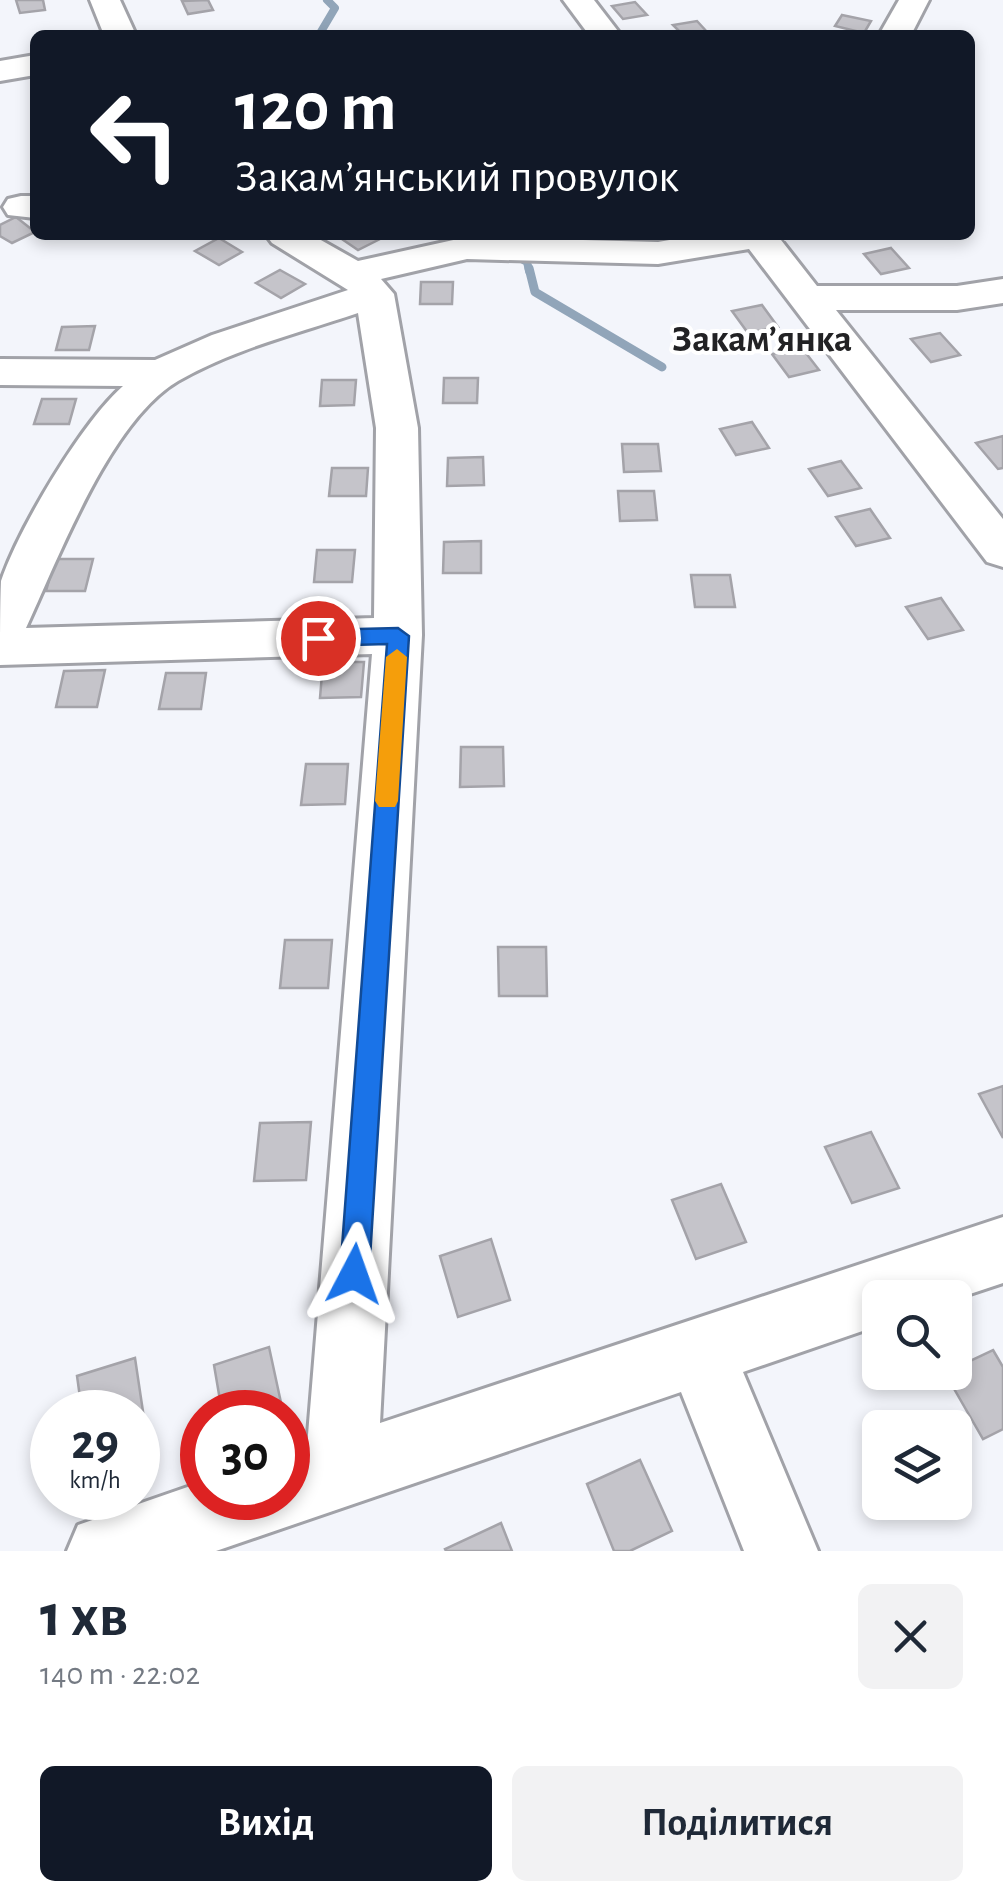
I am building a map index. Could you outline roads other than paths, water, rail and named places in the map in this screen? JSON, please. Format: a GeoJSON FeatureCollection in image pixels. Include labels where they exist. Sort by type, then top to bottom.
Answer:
{"type":"FeatureCollection","features":[{"type":"Feature","properties":{"kind":"street"},"geometry":{"type":"LineString","coordinates":[[105,0],[118,30]]}},
{"type":"Feature","properties":{"kind":"street"},"geometry":{"type":"LineString","coordinates":[[578,0],[600,30]]}},
{"type":"Feature","properties":{"kind":"street"},"geometry":{"type":"LineString","coordinates":[[898,30],[914,0]]}},
{"type":"Feature","properties":{"kind":"street"},"geometry":{"type":"LineString","coordinates":[[0,71],[30,66]]}},
{"type":"Feature","properties":{"kind":"street"},"geometry":{"type":"LineString","coordinates":[[293,240],[364,284],[398,428],[398,636],[314,1482],[701,1355],[1003,1250]]}},
{"type":"Feature","properties":{"kind":"street"},"geometry":{"type":"LineString","coordinates":[[0,632],[64,500],[115,416],[160,373],[364,284],[466,248],[658,254],[738,240]]}},
{"type":"Feature","properties":{"kind":"street"},"geometry":{"type":"LineString","coordinates":[[764,240],[1003,551]]}},
{"type":"Feature","properties":{"kind":"street"},"geometry":{"type":"LineString","coordinates":[[807,298],[957,298],[1003,291]]}},
{"type":"Feature","properties":{"kind":"street"},"geometry":{"type":"LineString","coordinates":[[0,372],[160,373]]}},
{"type":"Feature","properties":{"kind":"street"},"geometry":{"type":"LineString","coordinates":[[0,648],[398,636]]}},
{"type":"Feature","properties":{"kind":"street"},"geometry":{"type":"LineString","coordinates":[[701,1355],[781,1551]]}},
{"type":"Feature","properties":{"kind":"street"},"geometry":{"type":"LineString","coordinates":[[104,1551],[199,1520]]}},
{"type":"Feature","properties":{"kind":"waterway"},"geometry":{"type":"LineString","coordinates":[[322,30],[335,8],[327,0]]}},
{"type":"Feature","properties":{"kind":"waterway"},"geometry":{"type":"LineString","coordinates":[[512,254],[527,262],[529,271]]}},
{"type":"Feature","properties":{"kind":"waterway"},"geometry":{"type":"LineString","coordinates":[[529,268],[535,292],[662,367]]}},
{"type":"Feature","properties":{"kind":"district","name":"Закам’янка"},"geometry":{"type":"Point","coordinates":[762,338]}}]}
